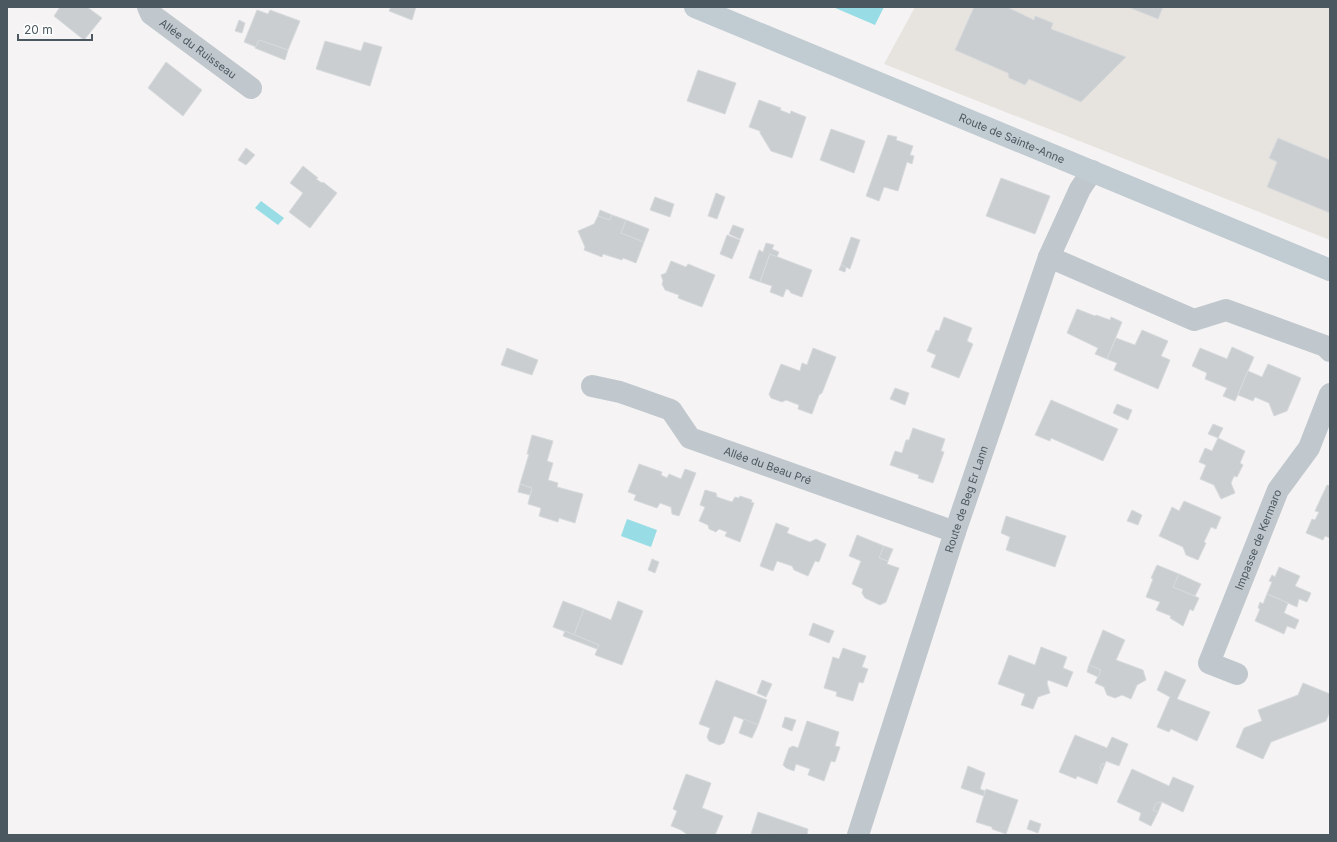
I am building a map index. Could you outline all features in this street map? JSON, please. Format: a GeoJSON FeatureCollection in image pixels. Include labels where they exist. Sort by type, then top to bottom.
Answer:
{"type":"FeatureCollection","features":[{"type":"Feature","properties":{"kind":"main road","name":"Route de Sainte-Anne"},"geometry":{"type":"LineString","coordinates":[[695,7],[1330,270]]}},
{"type":"Feature","properties":{"kind":"street","name":"Allée du Ruisseau"},"geometry":{"type":"LineString","coordinates":[[148,7],[151,14],[251,88]]}},
{"type":"Feature","properties":{"kind":"street","name":"Route de Beg Er Lann"},"geometry":{"type":"LineString","coordinates":[[858,835],[955,532],[1049,257],[1080,188],[1092,171]]}},
{"type":"Feature","properties":{"kind":"street"},"geometry":{"type":"LineString","coordinates":[[1049,257],[1194,320],[1226,310],[1325,346],[1330,351]]}},
{"type":"Feature","properties":{"kind":"street","name":"Allée du Beau Pré"},"geometry":{"type":"LineString","coordinates":[[592,386],[620,392],[671,410],[690,438],[955,532]]}},
{"type":"Feature","properties":{"kind":"street","name":"Impasse de Kermaro"},"geometry":{"type":"LineString","coordinates":[[1237,674],[1209,663],[1278,490],[1309,448],[1330,394]]}},
{"type":"Feature","properties":{"kind":"shaded area"},"geometry":{"type":"Polygon","coordinates":[[[915,7],[1330,7],[1330,240],[884,64],[915,7]]]}},
{"type":"Feature","properties":{"kind":"water"},"geometry":{"type":"Polygon","coordinates":[[[833,7],[884,7],[875,25],[833,7]]]}},
{"type":"Feature","properties":{"kind":"water"},"geometry":{"type":"Polygon","coordinates":[[[261,201],[284,218],[278,225],[255,208],[261,201]]]}},
{"type":"Feature","properties":{"kind":"water"},"geometry":{"type":"Polygon","coordinates":[[[627,519],[657,530],[651,547],[621,536],[627,519]]]}},
{"type":"Feature","properties":{"kind":"building"},"geometry":{"type":"Polygon","coordinates":[[[60,7],[87,7],[102,18],[84,40],[54,16],[60,7]]]}},
{"type":"Feature","properties":{"kind":"building"},"geometry":{"type":"Polygon","coordinates":[[[391,7],[416,7],[412,20],[389,11],[391,7]]]}},
{"type":"Feature","properties":{"kind":"building"},"geometry":{"type":"Polygon","coordinates":[[[974,7],[1007,7],[1034,20],[1035,16],[1053,23],[1051,29],[1126,57],[1081,102],[1029,79],[1025,85],[1009,78],[1008,73],[955,50],[974,7]]]}},
{"type":"Feature","properties":{"kind":"building"},"geometry":{"type":"Polygon","coordinates":[[[1128,7],[1163,7],[1158,19],[1128,7]]]}},
{"type":"Feature","properties":{"kind":"building"},"geometry":{"type":"Polygon","coordinates":[[[257,10],[268,14],[270,10],[300,21],[288,50],[259,40],[256,47],[244,42],[257,10]]]}},
{"type":"Feature","properties":{"kind":"building"},"geometry":{"type":"Polygon","coordinates":[[[239,20],[245,23],[242,33],[235,31],[239,20]]]}},
{"type":"Feature","properties":{"kind":"building"},"geometry":{"type":"Polygon","coordinates":[[[259,40],[288,50],[285,60],[255,48],[259,40]]]}},
{"type":"Feature","properties":{"kind":"building"},"geometry":{"type":"Polygon","coordinates":[[[325,41],[361,51],[364,42],[382,47],[370,86],[316,69],[325,41]]]}},
{"type":"Feature","properties":{"kind":"building"},"geometry":{"type":"Polygon","coordinates":[[[166,62],[202,90],[183,116],[148,88],[166,62]]]}},
{"type":"Feature","properties":{"kind":"building"},"geometry":{"type":"Polygon","coordinates":[[[698,70],[736,83],[725,114],[687,101],[698,70]]]}},
{"type":"Feature","properties":{"kind":"building"},"geometry":{"type":"Polygon","coordinates":[[[759,100],[781,108],[780,110],[790,114],[791,111],[806,117],[792,158],[771,151],[760,131],[749,127],[759,100]]]}},
{"type":"Feature","properties":{"kind":"building"},"geometry":{"type":"Polygon","coordinates":[[[831,129],[865,141],[854,173],[820,160],[831,129]]]}},
{"type":"Feature","properties":{"kind":"building"},"geometry":{"type":"Polygon","coordinates":[[[888,135],[897,137],[896,140],[913,146],[910,155],[914,156],[912,164],[907,162],[898,191],[884,187],[879,201],[866,196],[888,135]]]}},
{"type":"Feature","properties":{"kind":"building"},"geometry":{"type":"Polygon","coordinates":[[[1278,138],[1330,160],[1330,213],[1267,187],[1277,162],[1269,158],[1278,138]]]}},
{"type":"Feature","properties":{"kind":"building"},"geometry":{"type":"Polygon","coordinates":[[[246,148],[255,155],[246,165],[238,160],[246,148]]]}},
{"type":"Feature","properties":{"kind":"building"},"geometry":{"type":"Polygon","coordinates":[[[303,166],[318,178],[316,179],[322,183],[323,182],[337,193],[310,228],[289,212],[303,193],[290,183],[303,166]]]}},
{"type":"Feature","properties":{"kind":"building"},"geometry":{"type":"Polygon","coordinates":[[[1001,178],[1050,196],[1035,234],[986,216],[1001,178]]]}},
{"type":"Feature","properties":{"kind":"building"},"geometry":{"type":"Polygon","coordinates":[[[716,193],[725,197],[717,219],[708,216],[716,193]]]}},
{"type":"Feature","properties":{"kind":"building"},"geometry":{"type":"Polygon","coordinates":[[[655,197],[674,204],[670,217],[650,210],[655,197]]]}},
{"type":"Feature","properties":{"kind":"building"},"geometry":{"type":"Polygon","coordinates":[[[600,210],[612,215],[610,220],[598,216],[600,210]]]}},
{"type":"Feature","properties":{"kind":"building"},"geometry":{"type":"Polygon","coordinates":[[[612,215],[626,220],[621,233],[644,242],[636,263],[623,258],[622,260],[603,254],[602,257],[584,250],[585,247],[578,231],[594,224],[598,216],[610,220],[612,215]]]}},
{"type":"Feature","properties":{"kind":"building"},"geometry":{"type":"Polygon","coordinates":[[[626,220],[649,229],[644,242],[621,233],[626,220]]]}},
{"type":"Feature","properties":{"kind":"building"},"geometry":{"type":"Polygon","coordinates":[[[733,225],[744,229],[740,239],[729,234],[733,225]]]}},
{"type":"Feature","properties":{"kind":"building"},"geometry":{"type":"Polygon","coordinates":[[[727,235],[740,240],[732,259],[720,254],[727,235]]]}},
{"type":"Feature","properties":{"kind":"building"},"geometry":{"type":"Polygon","coordinates":[[[851,237],[860,240],[850,269],[841,265],[851,237]]]}},
{"type":"Feature","properties":{"kind":"building"},"geometry":{"type":"Polygon","coordinates":[[[766,243],[774,245],[772,249],[779,252],[777,257],[770,254],[760,282],[749,278],[759,250],[763,252],[766,243]]]}},
{"type":"Feature","properties":{"kind":"building"},"geometry":{"type":"Polygon","coordinates":[[[770,254],[812,270],[802,297],[791,293],[786,289],[783,297],[770,292],[772,286],[760,282],[770,254]]]}},
{"type":"Feature","properties":{"kind":"building"},"geometry":{"type":"Polygon","coordinates":[[[671,261],[686,267],[688,264],[715,275],[702,307],[678,298],[679,295],[665,290],[662,284],[663,281],[661,275],[666,273],[671,261]]]}},
{"type":"Feature","properties":{"kind":"building"},"geometry":{"type":"Polygon","coordinates":[[[841,265],[846,267],[845,272],[839,270],[841,265]]]}},
{"type":"Feature","properties":{"kind":"building"},"geometry":{"type":"Polygon","coordinates":[[[1077,309],[1110,320],[1111,317],[1122,322],[1107,359],[1095,354],[1098,348],[1067,333],[1077,309]]]}},
{"type":"Feature","properties":{"kind":"building"},"geometry":{"type":"Polygon","coordinates":[[[944,317],[972,328],[967,341],[973,344],[959,378],[931,367],[936,355],[927,351],[936,330],[939,331],[944,317]]]}},
{"type":"Feature","properties":{"kind":"building"},"geometry":{"type":"Polygon","coordinates":[[[1142,330],[1168,341],[1161,356],[1170,360],[1158,389],[1114,370],[1117,363],[1107,359],[1116,338],[1135,345],[1142,330]]]}},
{"type":"Feature","properties":{"kind":"building"},"geometry":{"type":"Polygon","coordinates":[[[1232,347],[1254,357],[1235,401],[1223,396],[1227,388],[1205,379],[1207,373],[1192,366],[1200,348],[1227,359],[1232,347]]]}},
{"type":"Feature","properties":{"kind":"building"},"geometry":{"type":"Polygon","coordinates":[[[507,348],[538,360],[532,375],[501,365],[507,348]]]}},
{"type":"Feature","properties":{"kind":"building"},"geometry":{"type":"Polygon","coordinates":[[[813,348],[836,357],[812,414],[798,409],[799,405],[786,400],[782,402],[771,398],[769,394],[781,364],[800,371],[802,363],[807,365],[813,348]]]}},
{"type":"Feature","properties":{"kind":"building"},"geometry":{"type":"Polygon","coordinates":[[[1268,364],[1301,378],[1287,411],[1274,416],[1269,403],[1255,397],[1253,401],[1238,395],[1248,371],[1262,377],[1268,364]]]}},
{"type":"Feature","properties":{"kind":"building"},"geometry":{"type":"Polygon","coordinates":[[[895,388],[909,393],[905,405],[890,399],[895,388]]]}},
{"type":"Feature","properties":{"kind":"building"},"geometry":{"type":"Polygon","coordinates":[[[1051,400],[1118,429],[1103,461],[1051,438],[1050,441],[1035,435],[1051,400]]]}},
{"type":"Feature","properties":{"kind":"building"},"geometry":{"type":"Polygon","coordinates":[[[1117,404],[1132,410],[1128,420],[1113,413],[1117,404]]]}},
{"type":"Feature","properties":{"kind":"building"},"geometry":{"type":"Polygon","coordinates":[[[1213,424],[1223,428],[1218,438],[1208,434],[1213,424]]]}},
{"type":"Feature","properties":{"kind":"building"},"geometry":{"type":"Polygon","coordinates":[[[913,428],[945,439],[941,451],[944,452],[933,483],[918,478],[919,475],[890,465],[895,451],[902,453],[906,440],[909,440],[913,428]]]}},
{"type":"Feature","properties":{"kind":"building"},"geometry":{"type":"Polygon","coordinates":[[[532,435],[553,441],[547,461],[553,463],[548,480],[558,483],[557,487],[583,494],[575,523],[559,518],[558,522],[539,516],[541,508],[528,504],[532,488],[520,484],[529,454],[527,454],[532,435]]]}},
{"type":"Feature","properties":{"kind":"building"},"geometry":{"type":"Polygon","coordinates":[[[1218,438],[1245,451],[1240,463],[1243,465],[1237,477],[1234,476],[1231,483],[1235,493],[1221,499],[1214,485],[1200,479],[1206,465],[1199,462],[1205,448],[1212,451],[1218,438]]]}},
{"type":"Feature","properties":{"kind":"building"},"geometry":{"type":"Polygon","coordinates":[[[639,464],[662,472],[661,475],[667,478],[669,474],[681,479],[685,469],[696,473],[679,516],[672,514],[671,507],[660,503],[657,508],[634,500],[636,495],[628,492],[639,464]]]}},
{"type":"Feature","properties":{"kind":"building"},"geometry":{"type":"Polygon","coordinates":[[[520,484],[532,488],[530,495],[518,492],[520,484]]]}},
{"type":"Feature","properties":{"kind":"building"},"geometry":{"type":"Polygon","coordinates":[[[1327,485],[1330,486],[1330,538],[1325,536],[1323,540],[1306,533],[1312,519],[1315,520],[1319,512],[1315,511],[1327,485]]]}},
{"type":"Feature","properties":{"kind":"building"},"geometry":{"type":"Polygon","coordinates":[[[705,490],[716,493],[717,497],[732,502],[735,497],[739,498],[740,496],[752,500],[751,502],[754,503],[740,542],[725,536],[727,532],[719,529],[716,532],[709,529],[708,525],[699,521],[705,507],[700,505],[705,490]]]}},
{"type":"Feature","properties":{"kind":"building"},"geometry":{"type":"Polygon","coordinates":[[[1184,501],[1221,517],[1216,529],[1211,527],[1204,542],[1206,543],[1198,560],[1186,555],[1183,547],[1159,536],[1172,507],[1179,511],[1184,501]]]}},
{"type":"Feature","properties":{"kind":"building"},"geometry":{"type":"Polygon","coordinates":[[[1132,510],[1142,515],[1138,525],[1127,521],[1132,510]]]}},
{"type":"Feature","properties":{"kind":"building"},"geometry":{"type":"Polygon","coordinates":[[[1006,516],[1066,536],[1055,567],[1006,550],[1010,537],[1001,533],[1006,516]]]}},
{"type":"Feature","properties":{"kind":"building"},"geometry":{"type":"Polygon","coordinates":[[[776,523],[789,528],[787,533],[810,542],[816,539],[826,544],[819,562],[815,561],[808,576],[794,570],[792,566],[777,561],[773,571],[760,566],[776,523]]]}},
{"type":"Feature","properties":{"kind":"building"},"geometry":{"type":"Polygon","coordinates":[[[857,535],[884,546],[879,558],[888,561],[887,564],[899,568],[886,602],[880,605],[865,598],[862,593],[863,589],[852,584],[861,561],[849,556],[857,535]]]}},
{"type":"Feature","properties":{"kind":"building"},"geometry":{"type":"Polygon","coordinates":[[[884,546],[893,549],[888,561],[879,558],[884,546]]]}},
{"type":"Feature","properties":{"kind":"building"},"geometry":{"type":"Polygon","coordinates":[[[652,559],[659,562],[655,573],[648,570],[652,559]]]}},
{"type":"Feature","properties":{"kind":"building"},"geometry":{"type":"Polygon","coordinates":[[[1157,565],[1179,574],[1173,587],[1199,598],[1193,611],[1190,609],[1183,626],[1170,618],[1171,616],[1156,610],[1160,602],[1146,597],[1153,579],[1151,578],[1157,565]]]}},
{"type":"Feature","properties":{"kind":"building"},"geometry":{"type":"Polygon","coordinates":[[[1279,567],[1300,576],[1295,586],[1311,593],[1307,602],[1299,599],[1297,607],[1267,594],[1272,582],[1269,581],[1272,575],[1275,577],[1279,567]]]}},
{"type":"Feature","properties":{"kind":"building"},"geometry":{"type":"Polygon","coordinates":[[[1179,574],[1201,584],[1195,596],[1173,587],[1179,574]]]}},
{"type":"Feature","properties":{"kind":"building"},"geometry":{"type":"Polygon","coordinates":[[[1267,594],[1288,603],[1284,613],[1299,620],[1295,629],[1287,626],[1284,634],[1255,621],[1260,609],[1258,608],[1260,602],[1263,604],[1267,594]]]}},
{"type":"Feature","properties":{"kind":"building"},"geometry":{"type":"Polygon","coordinates":[[[563,601],[584,609],[574,635],[553,627],[563,601]]]}},
{"type":"Feature","properties":{"kind":"building"},"geometry":{"type":"Polygon","coordinates":[[[618,601],[643,611],[622,665],[595,655],[599,645],[574,635],[584,609],[611,620],[618,601]]]}},
{"type":"Feature","properties":{"kind":"building"},"geometry":{"type":"Polygon","coordinates":[[[813,623],[834,631],[829,643],[809,635],[813,623]]]}},
{"type":"Feature","properties":{"kind":"building"},"geometry":{"type":"Polygon","coordinates":[[[1103,630],[1125,640],[1116,660],[1143,670],[1146,680],[1137,685],[1131,699],[1122,695],[1115,698],[1107,695],[1104,687],[1095,683],[1101,670],[1089,665],[1103,630]]]}},
{"type":"Feature","properties":{"kind":"building"},"geometry":{"type":"Polygon","coordinates":[[[565,631],[599,645],[597,649],[563,636],[565,631]]]}},
{"type":"Feature","properties":{"kind":"building"},"geometry":{"type":"Polygon","coordinates":[[[1041,647],[1067,657],[1063,668],[1073,672],[1067,687],[1048,680],[1047,683],[1050,693],[1038,697],[1033,709],[1021,705],[1025,694],[998,684],[1009,655],[1035,665],[1041,647]]]}},
{"type":"Feature","properties":{"kind":"building"},"geometry":{"type":"Polygon","coordinates":[[[843,648],[866,656],[862,667],[868,669],[863,683],[859,682],[853,701],[836,696],[837,692],[824,688],[833,657],[839,659],[843,648]]]}},
{"type":"Feature","properties":{"kind":"building"},"geometry":{"type":"Polygon","coordinates":[[[1089,665],[1101,670],[1098,677],[1087,672],[1089,665]]]}},
{"type":"Feature","properties":{"kind":"building"},"geometry":{"type":"Polygon","coordinates":[[[1165,671],[1186,680],[1177,699],[1210,712],[1197,741],[1171,729],[1169,732],[1157,727],[1170,697],[1157,690],[1165,671]]]}},
{"type":"Feature","properties":{"kind":"building"},"geometry":{"type":"Polygon","coordinates":[[[716,680],[767,700],[758,725],[734,716],[724,743],[719,745],[709,741],[707,737],[710,728],[699,724],[716,680]]]}},
{"type":"Feature","properties":{"kind":"building"},"geometry":{"type":"Polygon","coordinates":[[[762,680],[772,684],[766,697],[757,693],[762,680]]]}},
{"type":"Feature","properties":{"kind":"building"},"geometry":{"type":"Polygon","coordinates":[[[1303,683],[1330,694],[1330,711],[1326,721],[1271,742],[1263,759],[1236,747],[1244,728],[1262,721],[1258,710],[1298,695],[1303,683]]]}},
{"type":"Feature","properties":{"kind":"building"},"geometry":{"type":"Polygon","coordinates":[[[785,717],[796,720],[792,731],[782,727],[785,717]]]}},
{"type":"Feature","properties":{"kind":"building"},"geometry":{"type":"Polygon","coordinates":[[[744,719],[758,725],[752,738],[739,733],[744,719]]]}},
{"type":"Feature","properties":{"kind":"building"},"geometry":{"type":"Polygon","coordinates":[[[807,721],[839,732],[835,746],[840,747],[835,762],[831,761],[824,781],[808,775],[810,769],[796,764],[794,771],[783,765],[789,748],[793,746],[798,748],[807,721]]]}},
{"type":"Feature","properties":{"kind":"building"},"geometry":{"type":"Polygon","coordinates":[[[1075,735],[1107,748],[1112,737],[1128,744],[1119,766],[1106,761],[1105,764],[1102,764],[1100,768],[1102,771],[1097,784],[1077,776],[1076,779],[1059,772],[1075,735]]]}},
{"type":"Feature","properties":{"kind":"building"},"geometry":{"type":"Polygon","coordinates":[[[1102,764],[1105,764],[1102,771],[1100,768],[1102,764]]]}},
{"type":"Feature","properties":{"kind":"building"},"geometry":{"type":"Polygon","coordinates":[[[968,766],[985,773],[980,789],[985,791],[984,796],[961,788],[968,766]]]}},
{"type":"Feature","properties":{"kind":"building"},"geometry":{"type":"Polygon","coordinates":[[[1132,769],[1169,786],[1173,777],[1194,786],[1183,812],[1162,802],[1156,803],[1153,810],[1158,812],[1151,826],[1139,820],[1141,813],[1117,802],[1132,769]]]}},
{"type":"Feature","properties":{"kind":"building"},"geometry":{"type":"Polygon","coordinates":[[[686,774],[711,783],[702,808],[723,816],[715,835],[688,835],[671,826],[677,811],[673,809],[686,774]]]}},
{"type":"Feature","properties":{"kind":"building"},"geometry":{"type":"Polygon","coordinates":[[[986,789],[1018,800],[1006,834],[992,829],[992,827],[976,822],[986,789]]]}},
{"type":"Feature","properties":{"kind":"building"},"geometry":{"type":"Polygon","coordinates":[[[1162,802],[1158,812],[1153,810],[1156,803],[1162,802]]]}},
{"type":"Feature","properties":{"kind":"building"},"geometry":{"type":"Polygon","coordinates":[[[758,812],[808,829],[807,835],[751,834],[758,812]]]}},
{"type":"Feature","properties":{"kind":"building"},"geometry":{"type":"Polygon","coordinates":[[[1030,820],[1041,824],[1038,833],[1027,829],[1030,820]]]}}]}
